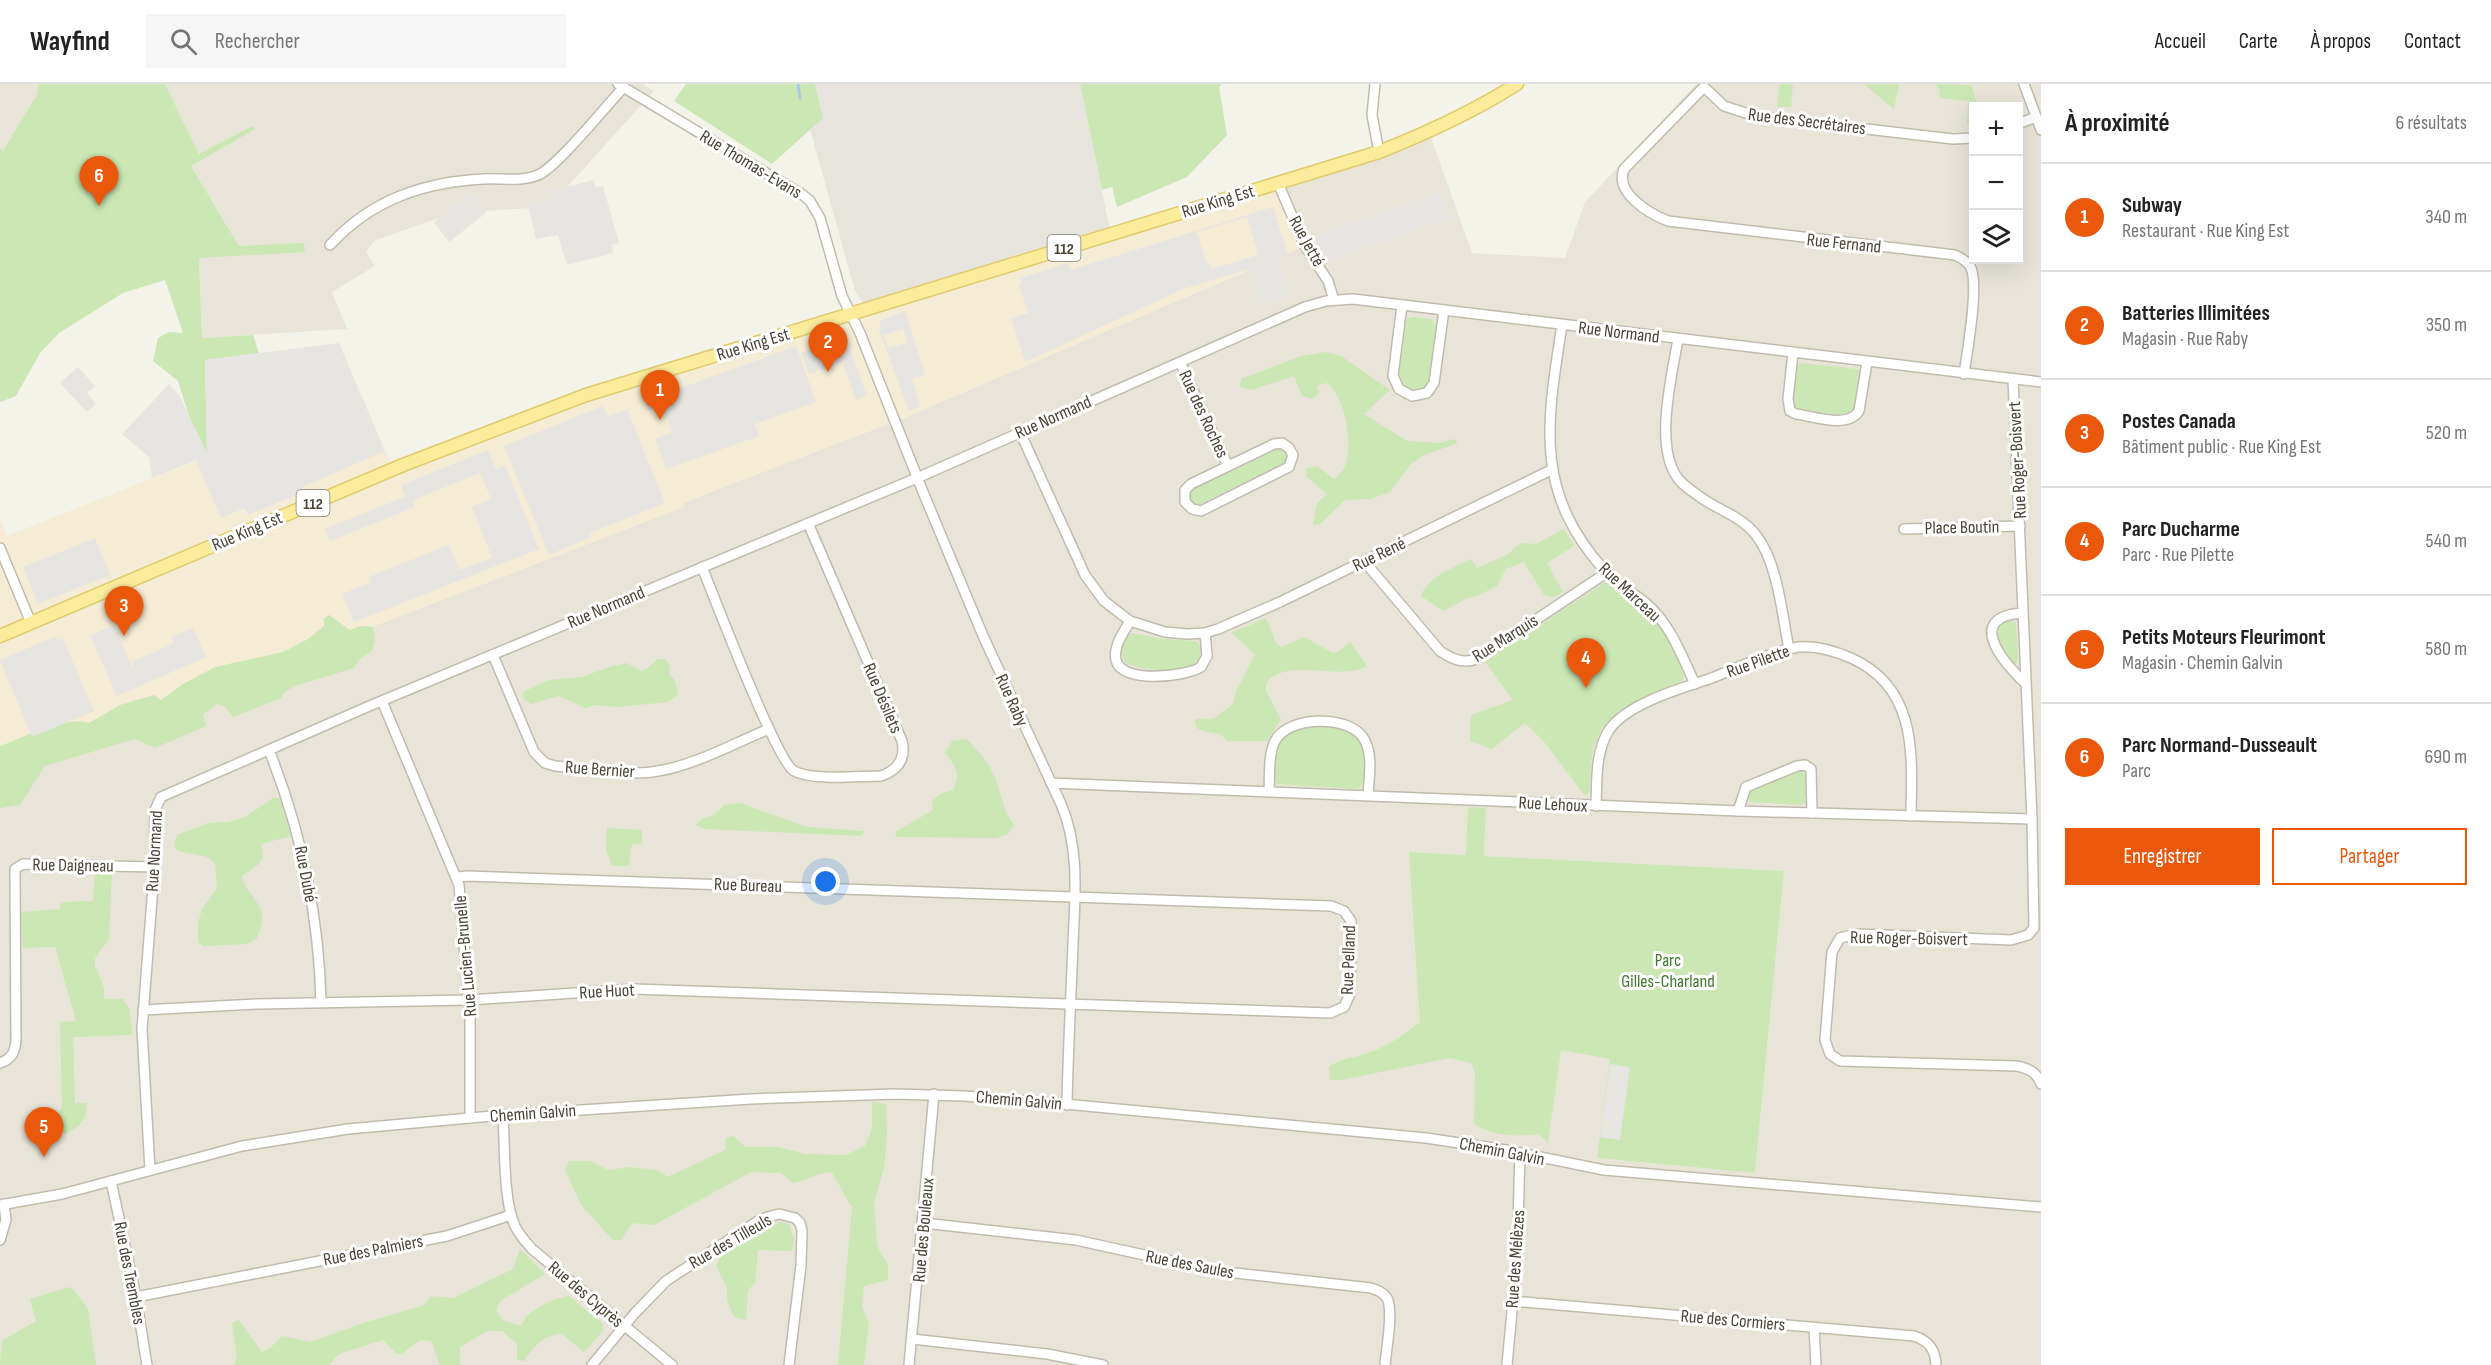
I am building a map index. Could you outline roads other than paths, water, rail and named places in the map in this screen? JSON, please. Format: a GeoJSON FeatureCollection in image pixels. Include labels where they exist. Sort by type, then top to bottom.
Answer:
{"type":"FeatureCollection","features":[{"type":"Feature","properties":{"kind":"main road","name":"Rue King Est"},"geometry":{"type":"LineString","coordinates":[[0,636],[403,465],[525,417],[602,390],[1379,152],[1438,128],[1517,84]]}},
{"type":"Feature","properties":{"kind":"street"},"geometry":{"type":"LineString","coordinates":[[1375,84],[1372,115],[1379,152]]}},
{"type":"Feature","properties":{"kind":"street"},"geometry":{"type":"LineString","coordinates":[[2024,84],[2041,130]]}},
{"type":"Feature","properties":{"kind":"street"},"geometry":{"type":"LineString","coordinates":[[330,245],[358,217],[410,192],[459,181],[520,179],[540,175],[621,86]]}},
{"type":"Feature","properties":{"kind":"street","name":"Rue Thomas-Evans"},"geometry":{"type":"LineString","coordinates":[[621,86],[810,201],[820,218],[842,296],[851,315]]}},
{"type":"Feature","properties":{"kind":"street","name":"Rue des Secrétaires"},"geometry":{"type":"LineString","coordinates":[[1622,182],[1624,169],[1704,87],[1724,106],[1755,116],[1953,139],[1969,138]]}},
{"type":"Feature","properties":{"kind":"street"},"geometry":{"type":"LineString","coordinates":[[2023,122],[2036,117]]}},
{"type":"Feature","properties":{"kind":"street","name":"Rue Fernand"},"geometry":{"type":"LineString","coordinates":[[1622,182],[1637,202],[1656,216],[1668,221],[1955,255],[1964,260],[1970,267],[1974,285],[1964,374]]}},
{"type":"Feature","properties":{"kind":"street","name":"Rue Jetté"},"geometry":{"type":"LineString","coordinates":[[1278,183],[1305,246],[1328,281],[1334,300]]}},
{"type":"Feature","properties":{"kind":"street","name":"Rue Normand"},"geometry":{"type":"LineString","coordinates":[[150,1170],[142,1048],[142,1010],[154,867],[155,810],[161,797],[382,701],[917,478],[1305,307],[1334,300],[1353,299],[1964,374],[2041,381]]}},
{"type":"Feature","properties":{"kind":"street"},"geometry":{"type":"LineString","coordinates":[[1402,305],[1394,376],[1399,389],[1412,396],[1427,393],[1434,383],[1444,310]]}},
{"type":"Feature","properties":{"kind":"street","name":"Rue Raby"},"geometry":{"type":"LineString","coordinates":[[851,315],[984,638],[1066,817],[1072,838],[1075,860],[1075,897],[1067,1104]]}},
{"type":"Feature","properties":{"kind":"street","name":"Rue Marceau"},"geometry":{"type":"LineString","coordinates":[[1562,325],[1552,387],[1550,430],[1551,470],[1556,488],[1570,523],[1606,573],[1649,606],[1666,625],[1695,684]]}},
{"type":"Feature","properties":{"kind":"street"},"geometry":{"type":"LineString","coordinates":[[1678,339],[1666,426],[1671,466],[1680,481],[1704,500],[1744,522],[1757,536],[1773,573],[1789,649]]}},
{"type":"Feature","properties":{"kind":"street"},"geometry":{"type":"LineString","coordinates":[[1793,353],[1788,399],[1790,411],[1796,414],[1847,421],[1855,418],[1859,411],[1867,362]]}},
{"type":"Feature","properties":{"kind":"street","name":"Rue des Roches"},"geometry":{"type":"LineString","coordinates":[[1180,362],[1228,466]]}},
{"type":"Feature","properties":{"kind":"street","name":"Rue Roger-Boisvert"},"geometry":{"type":"LineString","coordinates":[[2013,379],[2036,920],[2034,928],[2028,935],[2011,940],[1857,934],[1840,938],[1832,952],[1825,1040],[1830,1054],[1840,1061],[2016,1066],[2032,1071],[2037,1075],[2041,1084]]}},
{"type":"Feature","properties":{"kind":"street","name":"Rue René"},"geometry":{"type":"LineString","coordinates":[[1020,432],[1085,575],[1104,601],[1130,621],[1166,632],[1205,633],[1280,602],[1551,470]]}},
{"type":"Feature","properties":{"kind":"street","name":"Rue des Roches"},"geometry":{"type":"LineString","coordinates":[[1278,443],[1289,448],[1293,455],[1289,467],[1201,511],[1188,506],[1184,498],[1188,486],[1228,466],[1278,443]]}},
{"type":"Feature","properties":{"kind":"street","name":"Rue Désilets"},"geometry":{"type":"LineString","coordinates":[[702,567],[769,729],[789,767],[808,775],[881,776],[894,770],[904,750],[808,523]]}},
{"type":"Feature","properties":{"kind":"street","name":"Place Boutin"},"geometry":{"type":"LineString","coordinates":[[1904,529],[2020,526]]}},
{"type":"Feature","properties":{"kind":"street"},"geometry":{"type":"LineString","coordinates":[[0,548],[31,623]]}},
{"type":"Feature","properties":{"kind":"street","name":"Rue Marquis"},"geometry":{"type":"LineString","coordinates":[[1364,561],[1440,651],[1452,659],[1467,662],[1477,659],[1606,573]]}},
{"type":"Feature","properties":{"kind":"street"},"geometry":{"type":"LineString","coordinates":[[2022,613],[1997,619],[1992,630],[1992,637],[2002,657],[2025,683]]}},
{"type":"Feature","properties":{"kind":"street"},"geometry":{"type":"LineString","coordinates":[[1130,621],[1118,643],[1116,660],[1125,672],[1141,675],[1182,674],[1201,667],[1207,656],[1205,633]]}},
{"type":"Feature","properties":{"kind":"street","name":"Rue Pilette"},"geometry":{"type":"LineString","coordinates":[[1596,806],[1600,751],[1609,730],[1629,712],[1695,684],[1789,649],[1809,646],[1825,649],[1859,662],[1881,678],[1895,696],[1911,737],[1911,816]]}},
{"type":"Feature","properties":{"kind":"street","name":"Rue Bernier"},"geometry":{"type":"LineString","coordinates":[[493,655],[534,752],[545,763],[555,766],[636,772],[663,771],[691,762],[769,729]]}},
{"type":"Feature","properties":{"kind":"street","name":"Rue Lucien-Brunelle"},"geometry":{"type":"LineString","coordinates":[[382,701],[457,877],[463,912],[469,1000],[470,1118]]}},
{"type":"Feature","properties":{"kind":"street"},"geometry":{"type":"LineString","coordinates":[[1269,792],[1275,741],[1291,726],[1323,722],[1345,724],[1363,736],[1370,757],[1368,795]]}},
{"type":"Feature","properties":{"kind":"street","name":"Rue Dubé"},"geometry":{"type":"LineString","coordinates":[[269,750],[288,798],[306,871],[319,945],[321,1002]]}},
{"type":"Feature","properties":{"kind":"street"},"geometry":{"type":"LineString","coordinates":[[1738,811],[1742,794],[1751,783],[1805,765],[1811,769],[1813,775],[1812,813]]}},
{"type":"Feature","properties":{"kind":"street","name":"Rue Lehoux"},"geometry":{"type":"LineString","coordinates":[[1051,783],[1596,806],[2032,819]]}},
{"type":"Feature","properties":{"kind":"street","name":"Rue Daigneau"},"geometry":{"type":"LineString","coordinates":[[0,1063],[10,1059],[15,1050],[15,869],[23,864],[154,867]]}},
{"type":"Feature","properties":{"kind":"street","name":"Rue Bureau"},"geometry":{"type":"LineString","coordinates":[[457,877],[1075,897]]}},
{"type":"Feature","properties":{"kind":"street","name":"Rue Pelland"},"geometry":{"type":"LineString","coordinates":[[1071,1004],[1330,1013],[1344,1007],[1350,994],[1352,921],[1338,907],[1075,897]]}},
{"type":"Feature","properties":{"kind":"street","name":"Rue Huot"},"geometry":{"type":"LineString","coordinates":[[142,1010],[321,1002],[469,1000],[634,989],[1071,1004]]}},
{"type":"Feature","properties":{"kind":"street","name":"Chemin Galvin"},"geometry":{"type":"LineString","coordinates":[[2,1205],[62,1194],[231,1149],[288,1137],[396,1123],[819,1096],[934,1094],[1067,1104],[1437,1140],[1520,1153],[1614,1172],[2041,1208]]}},
{"type":"Feature","properties":{"kind":"street","name":"Rue des Bouleaux"},"geometry":{"type":"LineString","coordinates":[[909,1365],[924,1223],[934,1094]]}},
{"type":"Feature","properties":{"kind":"street"},"geometry":{"type":"LineString","coordinates":[[503,1115],[511,1215]]}},
{"type":"Feature","properties":{"kind":"street","name":"Rue des Mélèzes"},"geometry":{"type":"LineString","coordinates":[[1507,1365],[1516,1258],[1520,1153]]}},
{"type":"Feature","properties":{"kind":"street","name":"Rue des Trembles"},"geometry":{"type":"LineString","coordinates":[[111,1181],[136,1296],[147,1365]]}},
{"type":"Feature","properties":{"kind":"street"},"geometry":{"type":"LineString","coordinates":[[0,1240],[6,1220],[2,1205]]}},
{"type":"Feature","properties":{"kind":"street","name":"Rue des Palmiers"},"geometry":{"type":"LineString","coordinates":[[136,1296],[447,1236],[511,1215]]}},
{"type":"Feature","properties":{"kind":"street","name":"Rue des Cyprès"},"geometry":{"type":"LineString","coordinates":[[511,1215],[522,1238],[532,1249],[672,1365]]}},
{"type":"Feature","properties":{"kind":"street","name":"Rue des Tilleuls"},"geometry":{"type":"LineString","coordinates":[[592,1365],[656,1291],[678,1272],[771,1215],[787,1215],[800,1224],[803,1242],[789,1365]]}},
{"type":"Feature","properties":{"kind":"street","name":"Rue des Saules"},"geometry":{"type":"LineString","coordinates":[[924,1223],[1076,1240],[1217,1271],[1371,1288],[1387,1298],[1389,1309],[1385,1365]]}},
{"type":"Feature","properties":{"kind":"street","name":"Rue des Cormiers"},"geometry":{"type":"LineString","coordinates":[[1512,1301],[1914,1336],[1934,1351],[1936,1365]]}},
{"type":"Feature","properties":{"kind":"street"},"geometry":{"type":"LineString","coordinates":[[1814,1328],[1816,1365]]}},
{"type":"Feature","properties":{"kind":"street"},"geometry":{"type":"LineString","coordinates":[[912,1339],[1047,1353],[1103,1365]]}},
{"type":"Feature","properties":{"kind":"waterway"},"geometry":{"type":"LineString","coordinates":[[798,84],[800,98]]}},
{"type":"Feature","properties":{"kind":"place","name":"Parc Normand-Dusseault"},"geometry":{"type":"Point","coordinates":[99,206]}},
{"type":"Feature","properties":{"kind":"place","name":"Batteries Illimitées"},"geometry":{"type":"Point","coordinates":[828,372]}},
{"type":"Feature","properties":{"kind":"place","name":"Subway"},"geometry":{"type":"Point","coordinates":[660,420]}},
{"type":"Feature","properties":{"kind":"place","name":"Postes Canada"},"geometry":{"type":"Point","coordinates":[124,636]}},
{"type":"Feature","properties":{"kind":"place","name":"Parc Ducharme"},"geometry":{"type":"Point","coordinates":[1586,688]}},
{"type":"Feature","properties":{"kind":"place","name":"Petits Moteurs Fleurimont"},"geometry":{"type":"Point","coordinates":[44,1157]}},
{"type":"Feature","properties":{"kind":"park label","name":"Parc Gilles-Charland"},"geometry":{"type":"Point","coordinates":[1668,970]}}]}
